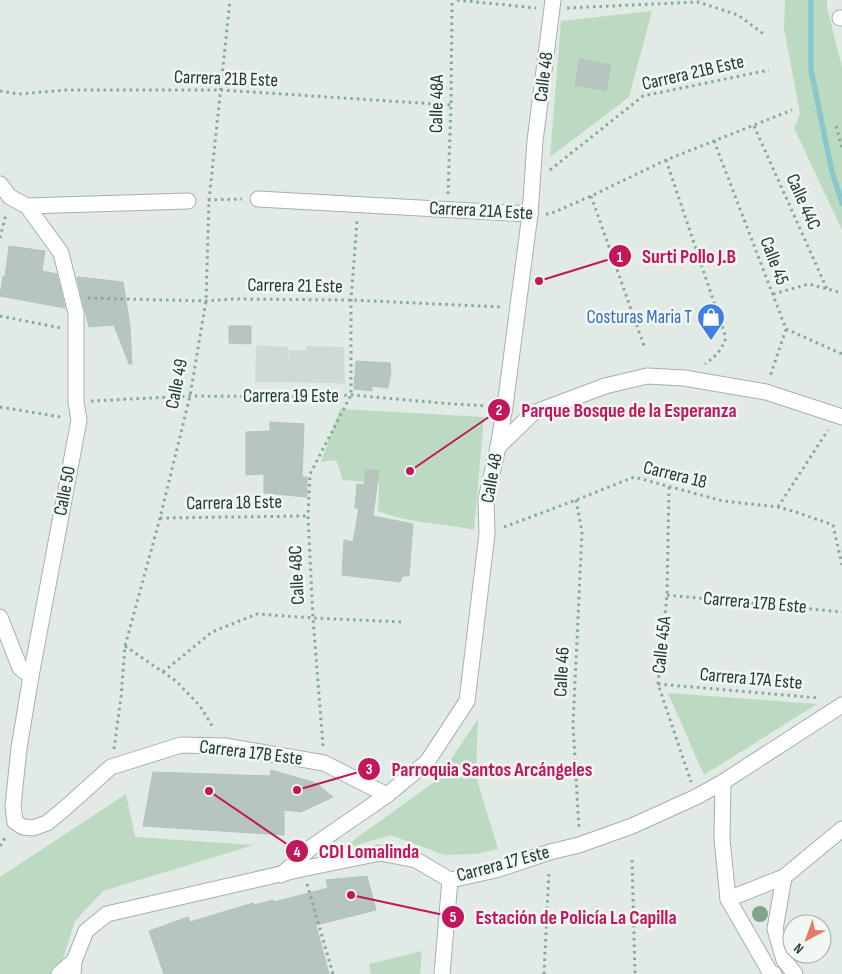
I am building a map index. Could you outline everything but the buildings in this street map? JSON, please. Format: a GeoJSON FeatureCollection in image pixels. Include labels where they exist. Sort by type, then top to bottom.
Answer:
{"type":"FeatureCollection","features":[{"type":"Feature","properties":{"kind":"street","name":"Calle 48"},"geometry":{"type":"LineString","coordinates":[[281,875],[313,846],[387,794],[427,762],[467,701],[487,534],[486,499],[505,406],[530,214],[536,141],[552,5]]}},
{"type":"Feature","properties":{"kind":"street","name":"Calle 50"},"geometry":{"type":"LineString","coordinates":[[0,184],[10,197],[27,206],[61,253],[76,313],[76,402],[79,420],[30,676],[14,796],[15,822]]}},
{"type":"Feature","properties":{"kind":"street","name":"Carrera 21A Este"},"geometry":{"type":"LineString","coordinates":[[258,199],[530,214]]}},
{"type":"Feature","properties":{"kind":"street"},"geometry":{"type":"LineString","coordinates":[[27,206],[188,200]]}},
{"type":"Feature","properties":{"kind":"street"},"geometry":{"type":"LineString","coordinates":[[498,447],[533,413],[605,386],[647,376],[684,378],[766,392],[840,416]]}},
{"type":"Feature","properties":{"kind":"street"},"geometry":{"type":"LineString","coordinates":[[0,617],[20,668],[30,676]]}},
{"type":"Feature","properties":{"kind":"street","name":"Carrera 17 Este"},"geometry":{"type":"LineString","coordinates":[[74,968],[86,931],[107,914],[380,853],[416,860],[450,880],[496,870],[550,852],[579,845],[632,826],[696,797],[723,782],[842,705]]}},
{"type":"Feature","properties":{"kind":"street","name":"Carrera 17B Este"},"geometry":{"type":"LineString","coordinates":[[15,822],[23,827],[33,828],[47,822],[111,767],[182,745],[225,746],[324,763],[387,794]]}},
{"type":"Feature","properties":{"kind":"street"},"geometry":{"type":"LineString","coordinates":[[723,782],[722,840],[728,898],[772,973],[782,962]]}},
{"type":"Feature","properties":{"kind":"street"},"geometry":{"type":"LineString","coordinates":[[728,898],[784,877],[842,829]]}},
{"type":"Feature","properties":{"kind":"street"},"geometry":{"type":"LineString","coordinates":[[782,952],[776,929],[784,877]]}},
{"type":"Feature","properties":{"kind":"street"},"geometry":{"type":"LineString","coordinates":[[442,974],[450,880]]}},
{"type":"Feature","properties":{"kind":"street"},"geometry":{"type":"LineString","coordinates":[[787,964],[795,974]]}},
{"type":"Feature","properties":{"kind":"street"},"geometry":{"type":"LineString","coordinates":[[59,974],[74,968]]}},
{"type":"Feature","properties":{"kind":"path","name":"Calle 49"},"geometry":{"type":"LineString","coordinates":[[111,767],[121,697],[125,646],[160,518],[190,396],[206,301],[209,200],[230,0]]}},
{"type":"Feature","properties":{"kind":"path","name":"Calle 48A"},"geometry":{"type":"LineString","coordinates":[[447,209],[451,105],[452,0]]}},
{"type":"Feature","properties":{"kind":"path"},"geometry":{"type":"LineString","coordinates":[[457,0],[552,5],[698,2],[738,15],[765,35]]}},
{"type":"Feature","properties":{"kind":"path","name":"Carrera 21B Este"},"geometry":{"type":"LineString","coordinates":[[532,184],[643,96],[769,70]]}},
{"type":"Feature","properties":{"kind":"path","name":"Carrera 21B Este"},"geometry":{"type":"LineString","coordinates":[[0,91],[20,94],[66,90],[221,90],[451,105]]}},
{"type":"Feature","properties":{"kind":"path","name":"Carrera 21A Este"},"geometry":{"type":"LineString","coordinates":[[530,214],[550,214],[666,160],[792,110]]}},
{"type":"Feature","properties":{"kind":"path","name":"Calle 44C"},"geometry":{"type":"LineString","coordinates":[[754,126],[827,289]]}},
{"type":"Feature","properties":{"kind":"path"},"geometry":{"type":"LineString","coordinates":[[836,126],[842,148]]}},
{"type":"Feature","properties":{"kind":"path","name":"Calle 45"},"geometry":{"type":"LineString","coordinates":[[714,141],[786,329]]}},
{"type":"Feature","properties":{"kind":"path"},"geometry":{"type":"LineString","coordinates":[[666,160],[726,338],[722,349],[714,357],[684,378]]}},
{"type":"Feature","properties":{"kind":"path"},"geometry":{"type":"LineString","coordinates":[[591,196],[644,346]]}},
{"type":"Feature","properties":{"kind":"path"},"geometry":{"type":"LineString","coordinates":[[0,238],[10,197]]}},
{"type":"Feature","properties":{"kind":"path"},"geometry":{"type":"LineString","coordinates":[[209,200],[258,199]]}},
{"type":"Feature","properties":{"kind":"path"},"geometry":{"type":"LineString","coordinates":[[351,395],[352,300],[358,205]]}},
{"type":"Feature","properties":{"kind":"path"},"geometry":{"type":"LineString","coordinates":[[772,294],[810,284],[842,293]]}},
{"type":"Feature","properties":{"kind":"path","name":"Carrera 21 Este"},"geometry":{"type":"LineString","coordinates":[[73,297],[206,301],[235,299],[352,300],[518,308]]}},
{"type":"Feature","properties":{"kind":"path"},"geometry":{"type":"LineString","coordinates":[[0,316],[76,331]]}},
{"type":"Feature","properties":{"kind":"path"},"geometry":{"type":"LineString","coordinates":[[766,392],[786,329],[842,354]]}},
{"type":"Feature","properties":{"kind":"path","name":"Carrera 19 Este"},"geometry":{"type":"LineString","coordinates":[[76,402],[190,396],[314,397],[351,395],[453,404],[505,406]]}},
{"type":"Feature","properties":{"kind":"path","name":"Calle 48C"},"geometry":{"type":"LineString","coordinates":[[324,763],[313,618],[308,516],[310,474],[351,395]]}},
{"type":"Feature","properties":{"kind":"path"},"geometry":{"type":"LineString","coordinates":[[0,407],[79,420]]}},
{"type":"Feature","properties":{"kind":"path"},"geometry":{"type":"LineString","coordinates":[[778,507],[840,416]]}},
{"type":"Feature","properties":{"kind":"path","name":"Carrera 18"},"geometry":{"type":"LineString","coordinates":[[487,534],[634,477],[723,501],[778,507],[833,525],[842,565]]}},
{"type":"Feature","properties":{"kind":"path","name":"Calle 45A"},"geometry":{"type":"LineString","coordinates":[[670,487],[667,595],[658,684],[696,797]]}},
{"type":"Feature","properties":{"kind":"path","name":"Calle 46"},"geometry":{"type":"LineString","coordinates":[[576,500],[582,532],[573,725],[579,845]]}},
{"type":"Feature","properties":{"kind":"path","name":"Carrera 18 Este"},"geometry":{"type":"LineString","coordinates":[[160,518],[308,516]]}},
{"type":"Feature","properties":{"kind":"path","name":"Carrera 17B Este"},"geometry":{"type":"LineString","coordinates":[[667,595],[842,612]]}},
{"type":"Feature","properties":{"kind":"path"},"geometry":{"type":"LineString","coordinates":[[163,672],[212,632],[257,614],[404,622]]}},
{"type":"Feature","properties":{"kind":"path"},"geometry":{"type":"LineString","coordinates":[[125,646],[176,681],[200,706],[225,746]]}},
{"type":"Feature","properties":{"kind":"path","name":"Carrera 17A Este"},"geometry":{"type":"LineString","coordinates":[[658,684],[823,699]]}},
{"type":"Feature","properties":{"kind":"path"},"geometry":{"type":"LineString","coordinates":[[544,974],[550,852]]}},
{"type":"Feature","properties":{"kind":"path"},"geometry":{"type":"LineString","coordinates":[[632,860],[635,974]]}},
{"type":"Feature","properties":{"kind":"path"},"geometry":{"type":"LineString","coordinates":[[302,870],[333,974]]}},
{"type":"Feature","properties":{"kind":"shaded area"},"geometry":{"type":"Polygon","coordinates":[[[256,345],[288,347],[289,364],[289,350],[306,350],[307,346],[344,347],[345,384],[255,382],[256,345]]]}},
{"type":"Feature","properties":{"kind":"green space"},"geometry":{"type":"Polygon","coordinates":[[[785,0],[827,0],[827,7],[842,68],[842,230],[794,128],[800,114],[784,28],[785,0]]]}},
{"type":"Feature","properties":{"kind":"green space"},"geometry":{"type":"Polygon","coordinates":[[[652,11],[629,97],[550,157],[561,21],[652,11]]]}},
{"type":"Feature","properties":{"kind":"green space"},"geometry":{"type":"Polygon","coordinates":[[[340,409],[484,417],[474,530],[401,518],[378,511],[379,483],[343,480],[336,460],[321,462],[340,409]]]}},
{"type":"Feature","properties":{"kind":"green space"},"geometry":{"type":"Polygon","coordinates":[[[668,693],[817,704],[704,775],[668,693]]]}},
{"type":"Feature","properties":{"kind":"green space"},"geometry":{"type":"Polygon","coordinates":[[[478,719],[476,776],[498,849],[476,854],[445,855],[390,835],[340,850],[437,780],[478,719]]]}},
{"type":"Feature","properties":{"kind":"green space"},"geometry":{"type":"Polygon","coordinates":[[[126,794],[135,837],[254,845],[103,891],[75,921],[58,974],[0,974],[0,877],[126,794]]]}},
{"type":"Feature","properties":{"kind":"green space"},"geometry":{"type":"Polygon","coordinates":[[[422,951],[420,974],[371,974],[369,964],[422,951]]]}},
{"type":"Feature","properties":{"kind":"waterway"},"geometry":{"type":"LineString","coordinates":[[811,0],[811,70],[832,172],[842,203]]}},
{"type":"Feature","properties":{"kind":"place","name":"Surti Pollo J.B"},"geometry":{"type":"Point","coordinates":[539,281]}},
{"type":"Feature","properties":{"kind":"place","name":"Costuras Maria T"},"geometry":{"type":"Point","coordinates":[711,341]}},
{"type":"Feature","properties":{"kind":"place","name":"Parque Bosque de la Esperanza"},"geometry":{"type":"Point","coordinates":[410,471]}},
{"type":"Feature","properties":{"kind":"place","name":"Parroquia Santos Arcángeles"},"geometry":{"type":"Point","coordinates":[297,790]}},
{"type":"Feature","properties":{"kind":"place","name":"CDI Lomalinda"},"geometry":{"type":"Point","coordinates":[209,791]}},
{"type":"Feature","properties":{"kind":"place","name":"Estación de Policía La Capilla"},"geometry":{"type":"Point","coordinates":[351,895]}}]}
